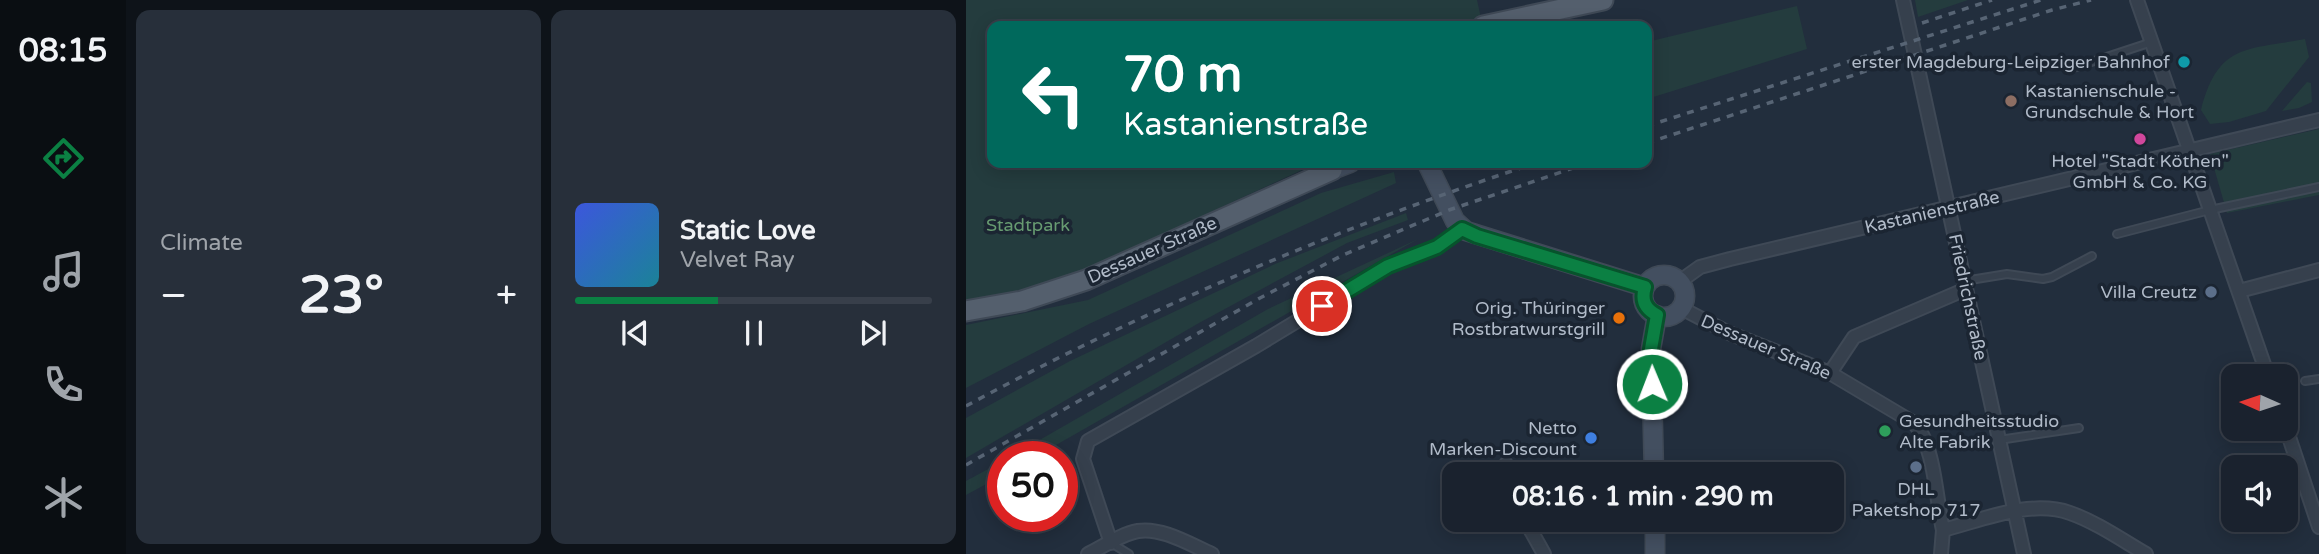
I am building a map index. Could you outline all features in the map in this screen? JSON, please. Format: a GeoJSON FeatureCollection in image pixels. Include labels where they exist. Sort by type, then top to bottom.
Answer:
{"type":"FeatureCollection","features":[{"type":"Feature","properties":{"kind":"main road"},"geometry":{"type":"LineString","coordinates":[[1506,21],[1603,0]]}},
{"type":"Feature","properties":{"kind":"main road","name":"Dessauer Straße"},"geometry":{"type":"LineString","coordinates":[[966,311],[1021,301],[1086,280],[1330,168]]}},
{"type":"Feature","properties":{"kind":"main road"},"geometry":{"type":"LineString","coordinates":[[1429,168],[1455,221],[1462,229],[1477,236],[1645,287]]}},
{"type":"Feature","properties":{"kind":"main road"},"geometry":{"type":"LineString","coordinates":[[1672,276],[1679,282],[1685,293],[1681,308],[1670,316],[1657,315],[1649,310],[1644,302],[1645,287],[1654,277],[1672,276]]}},
{"type":"Feature","properties":{"kind":"main road"},"geometry":{"type":"LineString","coordinates":[[1654,462],[1651,349],[1657,315]]}},
{"type":"Feature","properties":{"kind":"main road"},"geometry":{"type":"LineString","coordinates":[[1655,532],[1655,554]]}},
{"type":"Feature","properties":{"kind":"street","name":"Friedrichstraße"},"geometry":{"type":"LineString","coordinates":[[1903,0],[2024,554]]}},
{"type":"Feature","properties":{"kind":"street"},"geometry":{"type":"LineString","coordinates":[[2137,0],[2264,364]]}},
{"type":"Feature","properties":{"kind":"street","name":"Kastanienstraße"},"geometry":{"type":"LineString","coordinates":[[1679,282],[1700,267],[1712,263],[2319,120]]}},
{"type":"Feature","properties":{"kind":"street"},"geometry":{"type":"LineString","coordinates":[[1111,543],[1083,459],[1088,441],[1256,346],[1388,266],[1437,247],[1462,229]]}},
{"type":"Feature","properties":{"kind":"street"},"geometry":{"type":"LineString","coordinates":[[2239,291],[2319,270]]}},
{"type":"Feature","properties":{"kind":"street"},"geometry":{"type":"LineString","coordinates":[[1830,373],[1854,337],[1965,285]]}},
{"type":"Feature","properties":{"kind":"street","name":"Dessauer Straße"},"geometry":{"type":"LineString","coordinates":[[1681,308],[1729,334],[1830,373],[1914,423],[1922,431],[1927,446],[1943,530]]}},
{"type":"Feature","properties":{"kind":"street"},"geometry":{"type":"LineString","coordinates":[[2290,441],[2319,527]]}},
{"type":"Feature","properties":{"kind":"street"},"geometry":{"type":"LineString","coordinates":[[1941,554],[1943,530],[2015,512],[2048,509],[2069,512],[2146,554]]}},
{"type":"Feature","properties":{"kind":"street"},"geometry":{"type":"LineString","coordinates":[[1088,554],[1140,531],[1161,533],[1212,554]]}},
{"type":"Feature","properties":{"kind":"street"},"geometry":{"type":"LineString","coordinates":[[1532,532],[1544,554]]}},
{"type":"Feature","properties":{"kind":"lane"},"geometry":{"type":"LineString","coordinates":[[2070,69],[2152,42]]}},
{"type":"Feature","properties":{"kind":"lane"},"geometry":{"type":"LineString","coordinates":[[2117,234],[2210,210],[2319,187]]}},
{"type":"Feature","properties":{"kind":"lane"},"geometry":{"type":"LineString","coordinates":[[1965,285],[2007,274],[2043,279],[2092,256]]}},
{"type":"Feature","properties":{"kind":"lane"},"geometry":{"type":"LineString","coordinates":[[2305,381],[2319,379]]}},
{"type":"Feature","properties":{"kind":"lane"},"geometry":{"type":"LineString","coordinates":[[1999,440],[2079,428]]}},
{"type":"Feature","properties":{"kind":"lane"},"geometry":{"type":"LineString","coordinates":[[1111,543],[1129,554]]}},
{"type":"Feature","properties":{"kind":"green space","name":"Stadtpark"},"geometry":{"type":"Polygon","coordinates":[[[966,0],[1477,0],[1481,18],[1467,21],[987,21],[987,168],[1304,168],[1081,272],[1024,290],[966,300],[966,0]]]}},
{"type":"Feature","properties":{"kind":"green space"},"geometry":{"type":"Polygon","coordinates":[[[1915,0],[1968,0],[1918,17],[1915,0]]]}},
{"type":"Feature","properties":{"kind":"green space"},"geometry":{"type":"Polygon","coordinates":[[[1797,6],[1807,49],[1652,97],[1652,41],[1797,6]]]}},
{"type":"Feature","properties":{"kind":"green space"},"geometry":{"type":"Polygon","coordinates":[[[2305,39],[2309,57],[2266,111],[2229,122],[2210,124],[2201,110],[2216,72],[2226,61],[2251,49],[2305,39]]]}},
{"type":"Feature","properties":{"kind":"green space"},"geometry":{"type":"Polygon","coordinates":[[[2307,82],[2311,83],[2312,102],[2282,111],[2307,82]]]}},
{"type":"Feature","properties":{"kind":"green space"},"geometry":{"type":"Polygon","coordinates":[[[2319,129],[2319,195],[2227,213],[2210,154],[2319,129]]]}},
{"type":"Feature","properties":{"kind":"green space"},"geometry":{"type":"Polygon","coordinates":[[[1394,172],[1396,183],[1089,324],[966,388],[966,325],[1088,300],[1321,193],[1394,172]]]}},
{"type":"Feature","properties":{"kind":"green space"},"geometry":{"type":"Polygon","coordinates":[[[1406,213],[1408,220],[1347,243],[1199,323],[995,441],[987,441],[987,446],[966,458],[966,418],[1070,361],[1275,264],[1406,213]]]}},
{"type":"Feature","properties":{"kind":"green space"},"geometry":{"type":"Polygon","coordinates":[[[1418,239],[1063,441],[1038,441],[1268,309],[1418,239]]]}},
{"type":"Feature","properties":{"kind":"green space"},"geometry":{"type":"Polygon","coordinates":[[[987,470],[987,484],[966,495],[966,481],[987,470]]]}},
{"type":"Feature","properties":{"kind":"railway"},"geometry":{"type":"LineString","coordinates":[[1922,23],[1992,0]]}},
{"type":"Feature","properties":{"kind":"railway"},"geometry":{"type":"LineString","coordinates":[[1652,124],[2041,0]]}},
{"type":"Feature","properties":{"kind":"railway"},"geometry":{"type":"LineString","coordinates":[[1652,141],[2052,10],[2091,0]]}},
{"type":"Feature","properties":{"kind":"railway"},"geometry":{"type":"LineString","coordinates":[[966,406],[1104,335],[1245,272],[1389,214],[1521,168]]}},
{"type":"Feature","properties":{"kind":"railway"},"geometry":{"type":"LineString","coordinates":[[966,465],[1260,298],[1343,255],[1449,210],[1573,168]]}},
{"type":"Feature","properties":{"kind":"place","name":"erster Magdeburg-Leipziger Bahnhof"},"geometry":{"type":"Point","coordinates":[2184,62]}},
{"type":"Feature","properties":{"kind":"place","name":"Kastanienschule - Grundschule & Hort"},"geometry":{"type":"Point","coordinates":[2011,101]}},
{"type":"Feature","properties":{"kind":"place","name":"Hotel \"Stadt Köthen\" GmbH & Co. KG"},"geometry":{"type":"Point","coordinates":[2140,139]}},
{"type":"Feature","properties":{"kind":"place","name":"Villa Creutz"},"geometry":{"type":"Point","coordinates":[2211,292]}},
{"type":"Feature","properties":{"kind":"place","name":"Orig. Thüringer Rostbratwurstgrill"},"geometry":{"type":"Point","coordinates":[1619,318]}},
{"type":"Feature","properties":{"kind":"place","name":"Gesundheitsstudio Alte Fabrik"},"geometry":{"type":"Point","coordinates":[1885,431]}},
{"type":"Feature","properties":{"kind":"place","name":"Netto Marken-Discount"},"geometry":{"type":"Point","coordinates":[1591,438]}},
{"type":"Feature","properties":{"kind":"place","name":"DHL Paketshop 717"},"geometry":{"type":"Point","coordinates":[1916,467]}},
{"type":"Feature","properties":{"kind":"route"},"geometry":{"type":"LineString","coordinates":[[1322,306],[1388,266],[1437,247],[1462,229],[1477,236],[1645,287],[1644,302],[1649,310],[1657,315],[1651,349],[1652,384]]}}]}
